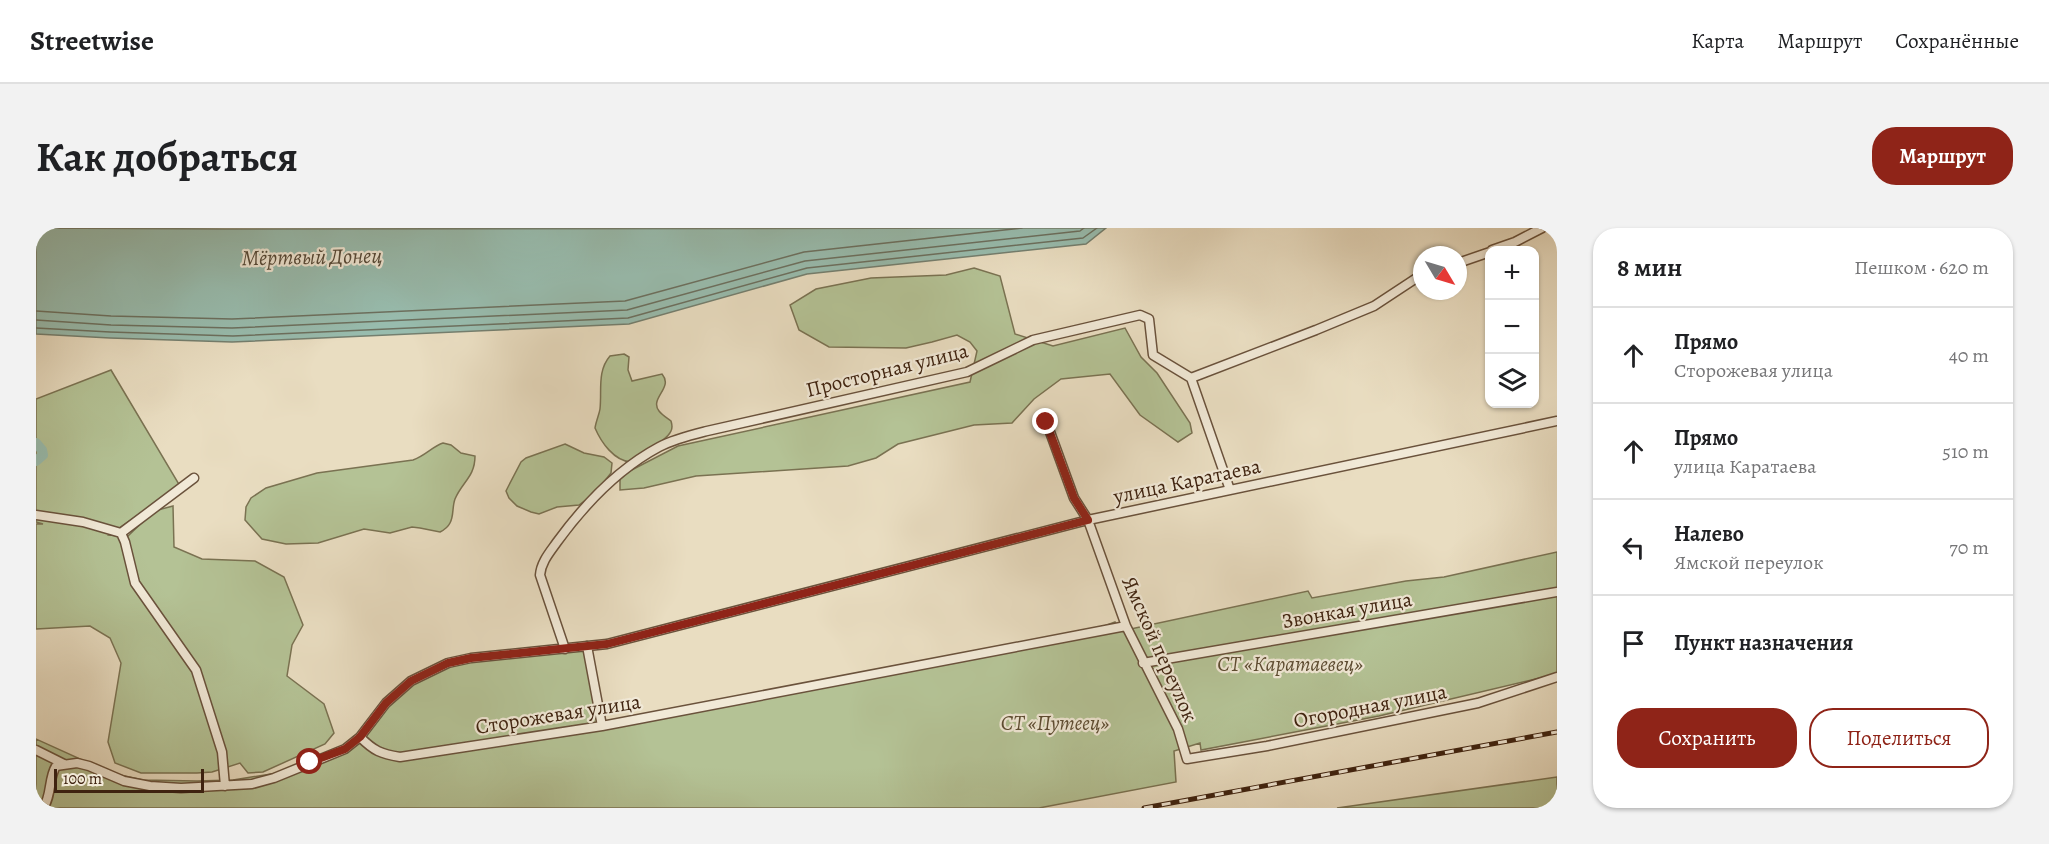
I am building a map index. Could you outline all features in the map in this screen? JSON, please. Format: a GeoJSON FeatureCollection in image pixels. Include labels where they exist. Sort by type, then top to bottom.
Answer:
{"type":"FeatureCollection","features":[{"type":"Feature","properties":{"kind":"street"},"geometry":{"type":"LineString","coordinates":[[1504,246],[1542,228]]}},
{"type":"Feature","properties":{"kind":"street"},"geometry":{"type":"LineString","coordinates":[[1467,260],[1485,253]]}},
{"type":"Feature","properties":{"kind":"street"},"geometry":{"type":"LineString","coordinates":[[1230,490],[1191,378],[1374,306],[1413,280]]}},
{"type":"Feature","properties":{"kind":"street","name":"Просторная улица"},"geometry":{"type":"LineString","coordinates":[[566,649],[540,575],[544,563],[581,512],[608,484],[657,448],[673,441],[707,430],[967,372],[1033,340],[1140,315],[1149,319],[1153,355],[1191,378]]}},
{"type":"Feature","properties":{"kind":"street","name":"улица Каратаева"},"geometry":{"type":"LineString","coordinates":[[360,737],[386,703],[411,681],[448,663],[471,658],[566,649],[618,641],[1088,520],[1557,421]]}},
{"type":"Feature","properties":{"kind":"street","name":"Ямской переулок"},"geometry":{"type":"LineString","coordinates":[[1046,422],[1074,498],[1088,520],[1126,626],[1178,729],[1187,759]]}},
{"type":"Feature","properties":{"kind":"street"},"geometry":{"type":"LineString","coordinates":[[121,533],[194,478]]}},
{"type":"Feature","properties":{"kind":"street"},"geometry":{"type":"LineString","coordinates":[[36,515],[83,522],[121,533],[135,583],[196,670],[222,752],[225,786]]}},
{"type":"Feature","properties":{"kind":"street","name":"Звонкая улица"},"geometry":{"type":"LineString","coordinates":[[1143,663],[1557,592]]}},
{"type":"Feature","properties":{"kind":"street","name":"Сторожевая улица"},"geometry":{"type":"LineString","coordinates":[[360,737],[370,748],[381,754],[400,757],[602,726],[1126,626]]}},
{"type":"Feature","properties":{"kind":"street"},"geometry":{"type":"LineString","coordinates":[[587,646],[602,726]]}},
{"type":"Feature","properties":{"kind":"street","name":"Огородная улица"},"geometry":{"type":"LineString","coordinates":[[1187,759],[1267,746],[1478,703],[1557,677]]}},
{"type":"Feature","properties":{"kind":"street"},"geometry":{"type":"LineString","coordinates":[[43,808],[49,799],[49,787],[56,765],[77,763],[123,781],[150,786],[181,788],[252,784],[274,778],[345,749],[360,737]]}},
{"type":"Feature","properties":{"kind":"street"},"geometry":{"type":"LineString","coordinates":[[36,750],[64,764]]}},
{"type":"Feature","properties":{"kind":"green space"},"geometry":{"type":"Polygon","coordinates":[[[974,268],[1000,276],[1015,334],[1053,346],[1125,328],[1141,357],[1157,373],[1190,423],[1192,433],[1178,442],[1140,415],[1110,374],[1061,379],[1034,399],[1012,423],[974,425],[898,444],[876,458],[848,466],[696,476],[644,488],[620,490],[620,476],[678,446],[970,382],[977,351],[970,342],[957,335],[906,348],[829,347],[799,330],[790,305],[816,289],[871,278],[946,275],[974,268]]]}},
{"type":"Feature","properties":{"kind":"green space"},"geometry":{"type":"Polygon","coordinates":[[[624,354],[629,357],[628,370],[632,381],[662,374],[665,384],[657,406],[660,412],[671,421],[672,426],[669,435],[631,462],[614,454],[605,445],[595,428],[600,409],[603,368],[610,356],[624,354]]]}},
{"type":"Feature","properties":{"kind":"green space"},"geometry":{"type":"Polygon","coordinates":[[[111,370],[180,486],[109,535],[128,536],[154,511],[173,506],[174,547],[202,559],[255,561],[284,577],[303,625],[292,645],[287,676],[324,704],[334,733],[325,744],[263,772],[248,773],[240,763],[212,772],[141,773],[115,763],[108,742],[121,663],[110,638],[90,626],[36,629],[36,524],[43,524],[36,522],[36,399],[111,370]]]}},
{"type":"Feature","properties":{"kind":"green space"},"geometry":{"type":"Polygon","coordinates":[[[443,443],[451,445],[461,453],[475,456],[471,474],[455,499],[450,523],[440,532],[412,527],[390,533],[364,529],[318,543],[286,544],[262,539],[245,520],[246,507],[251,498],[266,488],[317,473],[413,460],[443,443]]]}},
{"type":"Feature","properties":{"kind":"green space"},"geometry":{"type":"Polygon","coordinates":[[[565,444],[584,453],[604,457],[612,463],[611,473],[595,493],[579,505],[557,507],[539,514],[517,506],[506,491],[521,462],[526,458],[565,444]]]}},
{"type":"Feature","properties":{"kind":"green space","name":"СТ «Путеец»"},"geometry":{"type":"Polygon","coordinates":[[[1557,552],[1557,674],[1379,716],[1201,750],[1200,743],[1174,751],[1176,782],[1039,808],[36,808],[36,739],[111,773],[143,780],[233,780],[302,769],[347,748],[400,689],[426,669],[585,644],[603,727],[1099,628],[1115,622],[1118,628],[1126,630],[1308,591],[1312,598],[1406,581],[1444,577],[1557,552]]]}},
{"type":"Feature","properties":{"kind":"green space"},"geometry":{"type":"Polygon","coordinates":[[[1557,777],[1557,808],[1337,808],[1557,777]]]}},
{"type":"Feature","properties":{"kind":"water","name":"Мёртвый Донец"},"geometry":{"type":"Polygon","coordinates":[[[36,228],[1106,228],[1086,244],[807,274],[629,324],[232,342],[36,334],[36,228]]]}},
{"type":"Feature","properties":{"kind":"waterway"},"geometry":{"type":"LineString","coordinates":[[36,443],[43,455],[36,461]]}},
{"type":"Feature","properties":{"kind":"railway"},"geometry":{"type":"LineString","coordinates":[[1144,808],[1557,732]]}},
{"type":"Feature","properties":{"kind":"route"},"geometry":{"type":"LineString","coordinates":[[310,762],[345,749],[360,737],[386,703],[411,681],[448,663],[471,658],[607,644],[1088,520],[1074,498],[1046,422]]}},
{"type":"Feature","properties":{"kind":"park label","name":"СТ «Каратаевец»"},"geometry":{"type":"Point","coordinates":[1290,664]}}]}
